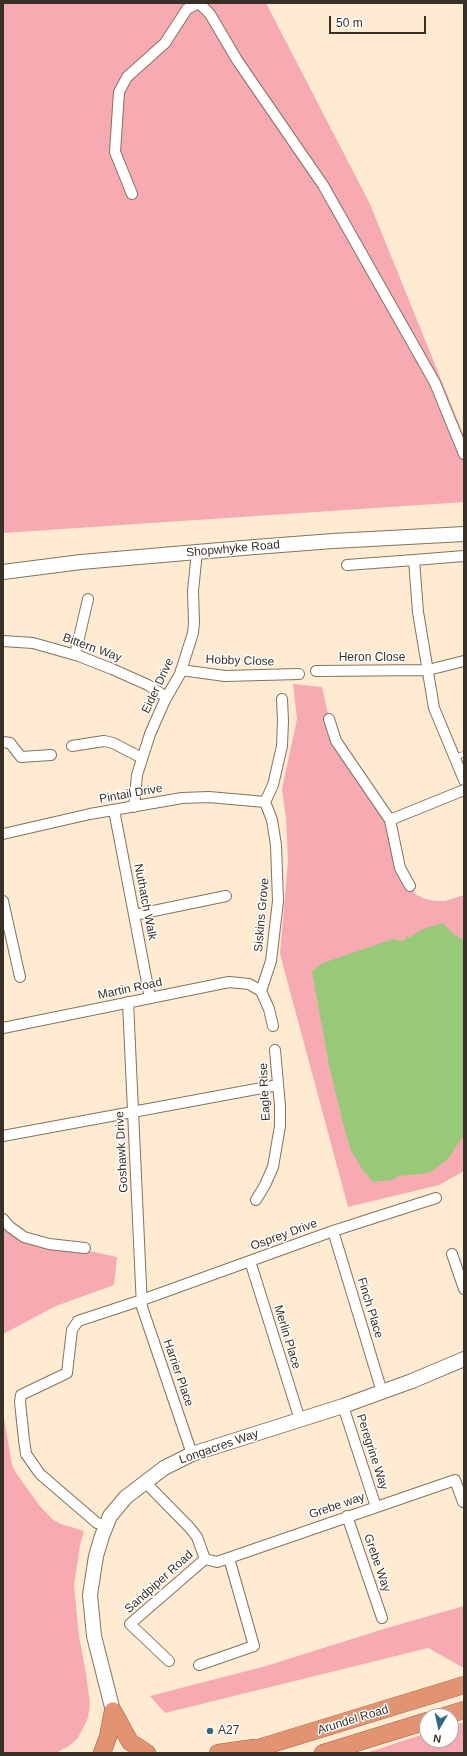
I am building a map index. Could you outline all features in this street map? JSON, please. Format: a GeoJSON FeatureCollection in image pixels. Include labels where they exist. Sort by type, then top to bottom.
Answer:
{"type":"FeatureCollection","features":[{"type":"Feature","properties":{"kind":"highway","name":"Arundel Road"},"geometry":{"type":"LineString","coordinates":[[242,1753],[274,1745],[464,1685]]}},
{"type":"Feature","properties":{"kind":"highway"},"geometry":{"type":"LineString","coordinates":[[102,1753],[108,1737],[113,1711]]}},
{"type":"Feature","properties":{"kind":"highway"},"geometry":{"type":"LineString","coordinates":[[113,1711],[130,1742],[147,1753]]}},
{"type":"Feature","properties":{"kind":"highway","name":"Arundel Road"},"geometry":{"type":"LineString","coordinates":[[323,1753],[419,1723]]}},
{"type":"Feature","properties":{"kind":"highway"},"geometry":{"type":"LineString","coordinates":[[218,1753],[274,1745]]}},
{"type":"Feature","properties":{"kind":"main road","name":"Shopwhyke Road"},"geometry":{"type":"LineString","coordinates":[[3,572],[81,562],[197,552],[333,541],[464,534]]}},
{"type":"Feature","properties":{"kind":"main road","name":"Longacres Way"},"geometry":{"type":"LineString","coordinates":[[113,1711],[94,1636],[90,1595],[96,1556],[106,1526],[110,1516],[126,1497],[164,1468],[192,1454],[343,1406],[412,1381],[464,1359]]}},
{"type":"Feature","properties":{"kind":"street"},"geometry":{"type":"LineString","coordinates":[[132,194],[115,152],[119,92],[127,77],[165,43],[187,9],[199,3],[210,14],[237,60],[323,185],[435,383],[464,454]]}},
{"type":"Feature","properties":{"kind":"street","name":"Eider Drive"},"geometry":{"type":"LineString","coordinates":[[134,806],[137,775],[150,734],[166,697],[181,670],[194,628],[193,592],[197,552]]}},
{"type":"Feature","properties":{"kind":"street"},"geometry":{"type":"LineString","coordinates":[[347,565],[464,556]]}},
{"type":"Feature","properties":{"kind":"street"},"geometry":{"type":"LineString","coordinates":[[414,560],[418,612],[434,708],[460,756],[464,780]]}},
{"type":"Feature","properties":{"kind":"street"},"geometry":{"type":"LineString","coordinates":[[75,655],[88,599]]}},
{"type":"Feature","properties":{"kind":"street","name":"Bittern Way"},"geometry":{"type":"LineString","coordinates":[[3,641],[33,643],[75,655],[140,682],[166,697]]}},
{"type":"Feature","properties":{"kind":"street","name":"Heron Close"},"geometry":{"type":"LineString","coordinates":[[316,671],[428,670],[464,661]]}},
{"type":"Feature","properties":{"kind":"street","name":"Hobby Close"},"geometry":{"type":"LineString","coordinates":[[181,670],[224,676],[299,674]]}},
{"type":"Feature","properties":{"kind":"street"},"geometry":{"type":"LineString","coordinates":[[265,802],[273,785],[282,746],[282,699]]}},
{"type":"Feature","properties":{"kind":"street"},"geometry":{"type":"LineString","coordinates":[[329,719],[336,742],[390,820],[400,868],[410,886]]}},
{"type":"Feature","properties":{"kind":"street"},"geometry":{"type":"LineString","coordinates":[[72,746],[104,741],[113,743],[142,758]]}},
{"type":"Feature","properties":{"kind":"street"},"geometry":{"type":"LineString","coordinates":[[3,742],[10,743],[21,757],[51,754]]}},
{"type":"Feature","properties":{"kind":"street"},"geometry":{"type":"LineString","coordinates":[[390,820],[464,790]]}},
{"type":"Feature","properties":{"kind":"street","name":"Pintail Drive"},"geometry":{"type":"LineString","coordinates":[[3,834],[114,810],[182,798],[209,797],[265,802]]}},
{"type":"Feature","properties":{"kind":"street","name":"Siskins Grove"},"geometry":{"type":"LineString","coordinates":[[261,991],[271,961],[278,901],[276,846],[272,820],[265,802]]}},
{"type":"Feature","properties":{"kind":"street","name":"Nuthatch Walk"},"geometry":{"type":"LineString","coordinates":[[114,810],[150,998]]}},
{"type":"Feature","properties":{"kind":"street"},"geometry":{"type":"LineString","coordinates":[[134,915],[226,896]]}},
{"type":"Feature","properties":{"kind":"street"},"geometry":{"type":"LineString","coordinates":[[3,901],[20,977]]}},
{"type":"Feature","properties":{"kind":"street","name":"Martin Road"},"geometry":{"type":"LineString","coordinates":[[3,1028],[230,982],[250,984],[261,991]]}},
{"type":"Feature","properties":{"kind":"street"},"geometry":{"type":"LineString","coordinates":[[261,991],[269,1009],[273,1026]]}},
{"type":"Feature","properties":{"kind":"street","name":"Goshawk Drive"},"geometry":{"type":"LineString","coordinates":[[128,1002],[142,1300]]}},
{"type":"Feature","properties":{"kind":"street","name":"Eagle Rise"},"geometry":{"type":"LineString","coordinates":[[256,1200],[265,1185],[273,1166],[280,1126],[275,1050]]}},
{"type":"Feature","properties":{"kind":"street"},"geometry":{"type":"LineString","coordinates":[[3,1136],[278,1085]]}},
{"type":"Feature","properties":{"kind":"street","name":"Osprey Drive"},"geometry":{"type":"LineString","coordinates":[[106,1526],[97,1523],[40,1474],[26,1454],[21,1418],[21,1395],[34,1387],[67,1373],[72,1330],[78,1321],[142,1300],[333,1231],[436,1198]]}},
{"type":"Feature","properties":{"kind":"street"},"geometry":{"type":"LineString","coordinates":[[3,1219],[10,1227],[24,1237],[49,1244],[84,1248]]}},
{"type":"Feature","properties":{"kind":"street","name":"Finch Place"},"geometry":{"type":"LineString","coordinates":[[333,1231],[382,1392]]}},
{"type":"Feature","properties":{"kind":"street"},"geometry":{"type":"LineString","coordinates":[[452,1254],[464,1289]]}},
{"type":"Feature","properties":{"kind":"street","name":"Merlin Place"},"geometry":{"type":"LineString","coordinates":[[250,1261],[300,1420]]}},
{"type":"Feature","properties":{"kind":"street","name":"Harrier Place"},"geometry":{"type":"LineString","coordinates":[[142,1300],[142,1307],[192,1454]]}},
{"type":"Feature","properties":{"kind":"street","name":"Peregrine Way"},"geometry":{"type":"LineString","coordinates":[[343,1406],[376,1507]]}},
{"type":"Feature","properties":{"kind":"street","name":"Grebe way"},"geometry":{"type":"LineString","coordinates":[[205,1559],[217,1562],[455,1480],[463,1502]]}},
{"type":"Feature","properties":{"kind":"street","name":"Sandpiper Road"},"geometry":{"type":"LineString","coordinates":[[145,1482],[190,1528],[197,1537],[205,1559],[130,1624],[169,1661]]}},
{"type":"Feature","properties":{"kind":"street","name":"Grebe Way"},"geometry":{"type":"LineString","coordinates":[[347,1516],[382,1618]]}},
{"type":"Feature","properties":{"kind":"street"},"geometry":{"type":"LineString","coordinates":[[199,1665],[254,1646],[229,1558]]}},
{"type":"Feature","properties":{"kind":"shaded area"},"geometry":{"type":"Polygon","coordinates":[[[3,3],[266,3],[370,204],[464,436],[464,502],[3,533],[3,3]]]}},
{"type":"Feature","properties":{"kind":"shaded area"},"geometry":{"type":"Polygon","coordinates":[[[293,684],[322,687],[329,719],[336,741],[390,820],[410,886],[415,894],[425,899],[436,901],[445,901],[464,895],[464,1171],[439,1185],[348,1207],[280,954],[288,861],[286,818],[282,789],[297,719],[293,684]]]}},
{"type":"Feature","properties":{"kind":"shaded area"},"geometry":{"type":"Polygon","coordinates":[[[443,923],[452,933],[464,940],[464,1135],[447,1160],[429,1173],[398,1176],[392,1180],[373,1182],[362,1169],[351,1150],[345,1131],[329,1065],[312,971],[323,963],[393,939],[403,941],[408,935],[409,938],[423,929],[443,923]]]}},
{"type":"Feature","properties":{"kind":"shaded area"},"geometry":{"type":"Polygon","coordinates":[[[3,1218],[24,1237],[117,1257],[114,1285],[56,1306],[3,1334],[3,1218]]]}},
{"type":"Feature","properties":{"kind":"shaded area"},"geometry":{"type":"Polygon","coordinates":[[[3,1412],[12,1465],[16,1473],[39,1505],[52,1519],[61,1524],[84,1531],[80,1546],[74,1585],[79,1636],[90,1704],[88,1718],[78,1738],[69,1746],[56,1753],[3,1753],[3,1412]]]}},
{"type":"Feature","properties":{"kind":"shaded area"},"geometry":{"type":"Polygon","coordinates":[[[464,1606],[464,1666],[462,1667],[428,1648],[165,1713],[150,1696],[266,1666],[387,1628],[464,1606]]]}},
{"type":"Feature","properties":{"kind":"shaded area"},"geometry":{"type":"Polygon","coordinates":[[[464,1722],[464,1753],[366,1753],[419,1736],[419,1748],[459,1748],[459,1724],[464,1722]]]}},
{"type":"Feature","properties":{"kind":"place","name":"A27"},"geometry":{"type":"Point","coordinates":[210,1731]}}]}
